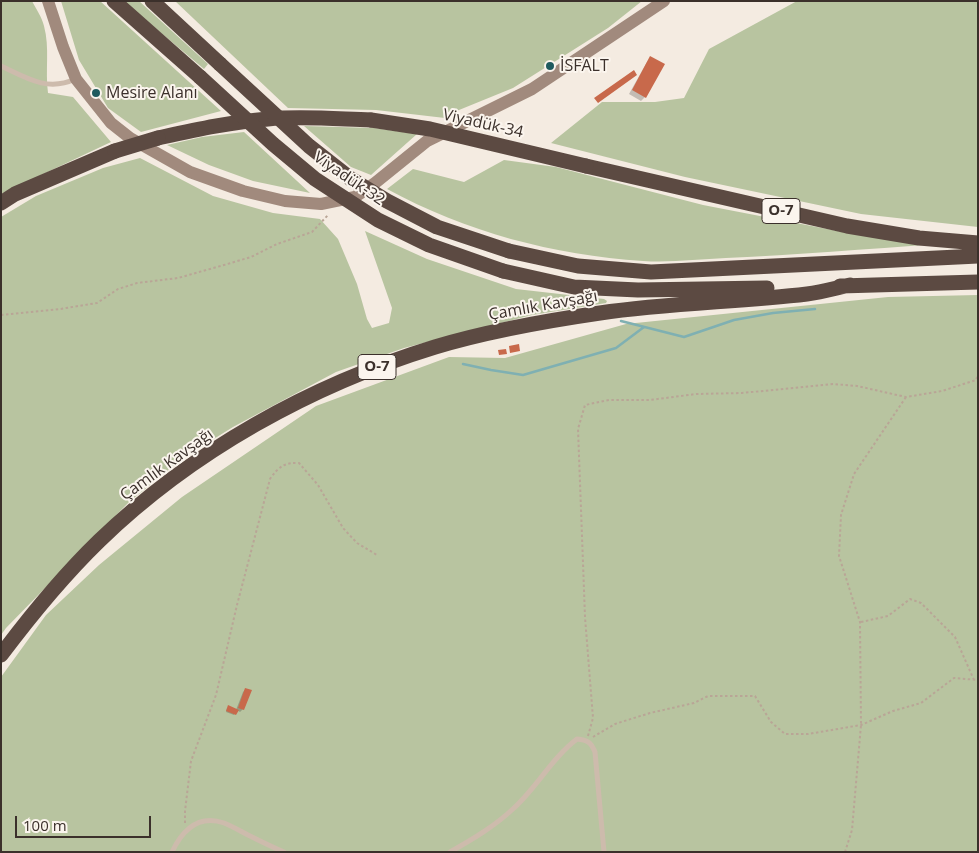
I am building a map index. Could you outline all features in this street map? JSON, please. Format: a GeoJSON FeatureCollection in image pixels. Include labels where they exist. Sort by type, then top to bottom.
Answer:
{"type":"FeatureCollection","features":[{"type":"Feature","properties":{"kind":"highway","name":"Viyadük-32"},"geometry":{"type":"LineString","coordinates":[[114,1],[315,180],[378,220],[429,245],[503,271]]}},
{"type":"Feature","properties":{"kind":"highway","name":"Viyadük-32"},"geometry":{"type":"LineString","coordinates":[[152,1],[309,146],[351,179],[387,201],[437,227],[509,251]]}},
{"type":"Feature","properties":{"kind":"highway","name":"Viyadük-34"},"geometry":{"type":"LineString","coordinates":[[1,203],[15,194],[115,151],[158,138],[217,126],[269,119],[327,118],[371,120],[430,129],[847,226],[919,238],[978,243]]}},
{"type":"Feature","properties":{"kind":"highway","name":"Çamlık Kavşağı"},"geometry":{"type":"LineString","coordinates":[[509,251],[578,266],[651,272],[978,256]]}},
{"type":"Feature","properties":{"kind":"highway","name":"Çamlık Kavşağı"},"geometry":{"type":"LineString","coordinates":[[503,271],[574,287],[638,290],[850,285]]}},
{"type":"Feature","properties":{"kind":"highway","name":"O-7"},"geometry":{"type":"LineString","coordinates":[[850,285],[978,282]]}},
{"type":"Feature","properties":{"kind":"highway","name":"Çamlık Kavşağı"},"geometry":{"type":"LineString","coordinates":[[1,655],[30,616],[61,580],[99,541],[139,505],[201,458],[279,411],[331,385],[386,363],[437,346],[539,323],[676,304],[810,294],[850,285]]}},
{"type":"Feature","properties":{"kind":"main road"},"geometry":{"type":"LineString","coordinates":[[48,1],[76,79],[111,123],[130,138],[190,172],[243,191],[285,201],[321,204],[355,196],[362,192],[427,141],[532,89],[664,1]]}},
{"type":"Feature","properties":{"kind":"lane"},"geometry":{"type":"LineString","coordinates":[[1,66],[26,78],[47,85],[65,84],[76,79]]}},
{"type":"Feature","properties":{"kind":"lane"},"geometry":{"type":"LineString","coordinates":[[450,852],[484,832],[515,807],[564,748],[577,739],[587,740],[595,752],[604,852]]}},
{"type":"Feature","properties":{"kind":"lane"},"geometry":{"type":"LineString","coordinates":[[172,852],[185,830],[198,823],[222,823],[284,852]]}},
{"type":"Feature","properties":{"kind":"path"},"geometry":{"type":"LineString","coordinates":[[1,315],[97,303],[118,289],[137,283],[178,278],[251,257],[277,244],[312,232],[331,211],[333,202]]}},
{"type":"Feature","properties":{"kind":"path"},"geometry":{"type":"LineString","coordinates":[[587,740],[593,718],[585,618],[578,430],[585,405],[609,400],[650,400],[696,394],[742,393],[833,384],[857,386],[906,397],[942,391],[976,380],[978,376]]}},
{"type":"Feature","properties":{"kind":"path"},"geometry":{"type":"LineString","coordinates":[[844,852],[852,830],[861,725],[860,622],[839,556],[841,514],[854,474],[906,397]]}},
{"type":"Feature","properties":{"kind":"path"},"geometry":{"type":"LineString","coordinates":[[185,830],[185,811],[191,761],[216,695],[270,479],[277,468],[288,462],[299,463],[318,485],[343,528],[357,543],[377,555]]}},
{"type":"Feature","properties":{"kind":"path"},"geometry":{"type":"LineString","coordinates":[[860,622],[888,616],[910,598],[921,603],[955,637],[976,680]]}},
{"type":"Feature","properties":{"kind":"path"},"geometry":{"type":"LineString","coordinates":[[587,740],[615,724],[650,712],[694,703],[708,696],[724,695],[755,696],[771,722],[785,734],[808,734],[861,725],[893,711],[921,702],[954,678],[976,680]]}},
{"type":"Feature","properties":{"kind":"green space"},"geometry":{"type":"Polygon","coordinates":[[[1,1],[32,1],[42,19],[46,34],[48,93],[73,97],[111,142],[1,194],[1,1]]]}},
{"type":"Feature","properties":{"kind":"green space"},"geometry":{"type":"Polygon","coordinates":[[[61,1],[100,1],[221,111],[141,132],[108,108],[79,60],[61,1]]]}},
{"type":"Feature","properties":{"kind":"green space"},"geometry":{"type":"Polygon","coordinates":[[[123,1],[139,1],[208,64],[204,69],[123,1]]]}},
{"type":"Feature","properties":{"kind":"green space"},"geometry":{"type":"Polygon","coordinates":[[[175,1],[642,1],[608,28],[513,88],[459,110],[445,118],[376,110],[288,108],[175,1]]]}},
{"type":"Feature","properties":{"kind":"green space"},"geometry":{"type":"Polygon","coordinates":[[[797,1],[978,1],[978,227],[861,214],[685,177],[551,143],[602,102],[655,102],[684,98],[709,49],[797,1]]]}},
{"type":"Feature","properties":{"kind":"green space"},"geometry":{"type":"Polygon","coordinates":[[[304,126],[374,128],[417,134],[371,175],[351,167],[304,126]]]}},
{"type":"Feature","properties":{"kind":"green space"},"geometry":{"type":"Polygon","coordinates":[[[244,132],[310,193],[253,181],[209,165],[167,145],[202,137],[244,132]]]}},
{"type":"Feature","properties":{"kind":"green space"},"geometry":{"type":"Polygon","coordinates":[[[140,158],[213,196],[273,213],[320,219],[338,239],[357,284],[367,319],[372,328],[389,323],[392,308],[365,231],[427,259],[516,289],[604,299],[607,301],[606,303],[532,315],[404,348],[336,372],[233,427],[183,458],[129,502],[1,635],[1,217],[36,196],[103,168],[140,158]]]}},
{"type":"Feature","properties":{"kind":"green space"},"geometry":{"type":"Polygon","coordinates":[[[504,160],[556,167],[703,205],[853,234],[937,244],[674,261],[609,258],[543,247],[511,239],[448,218],[387,189],[413,169],[464,182],[504,160]]]}},
{"type":"Feature","properties":{"kind":"green space"},"geometry":{"type":"Polygon","coordinates":[[[978,295],[978,852],[1,852],[1,677],[46,615],[99,565],[182,497],[316,406],[449,357],[505,358],[626,324],[888,297],[978,295]]]}},
{"type":"Feature","properties":{"kind":"building"},"geometry":{"type":"Polygon","coordinates":[[[650,56],[665,64],[646,98],[632,90],[650,56]]]}},
{"type":"Feature","properties":{"kind":"building"},"geometry":{"type":"Polygon","coordinates":[[[634,70],[637,75],[598,103],[594,98],[634,70]]]}},
{"type":"Feature","properties":{"kind":"building"},"geometry":{"type":"Polygon","coordinates":[[[519,344],[520,351],[510,353],[509,346],[519,344]]]}},
{"type":"Feature","properties":{"kind":"building"},"geometry":{"type":"Polygon","coordinates":[[[506,349],[507,354],[499,355],[498,350],[506,349]]]}},
{"type":"Feature","properties":{"kind":"building"},"geometry":{"type":"Polygon","coordinates":[[[245,688],[252,690],[244,710],[238,708],[245,688]]]}},
{"type":"Feature","properties":{"kind":"building"},"geometry":{"type":"Polygon","coordinates":[[[228,705],[239,710],[236,715],[226,711],[228,705]]]}},
{"type":"Feature","properties":{"kind":"waterway"},"geometry":{"type":"LineString","coordinates":[[621,321],[684,337],[734,320],[773,313],[815,309]]}},
{"type":"Feature","properties":{"kind":"waterway"},"geometry":{"type":"LineString","coordinates":[[463,364],[523,375],[616,348],[644,327]]}},
{"type":"Feature","properties":{"kind":"place","name":"İSFALT"},"geometry":{"type":"Point","coordinates":[550,66]}},
{"type":"Feature","properties":{"kind":"place","name":"Mesire Alanı"},"geometry":{"type":"Point","coordinates":[96,93]}}]}
